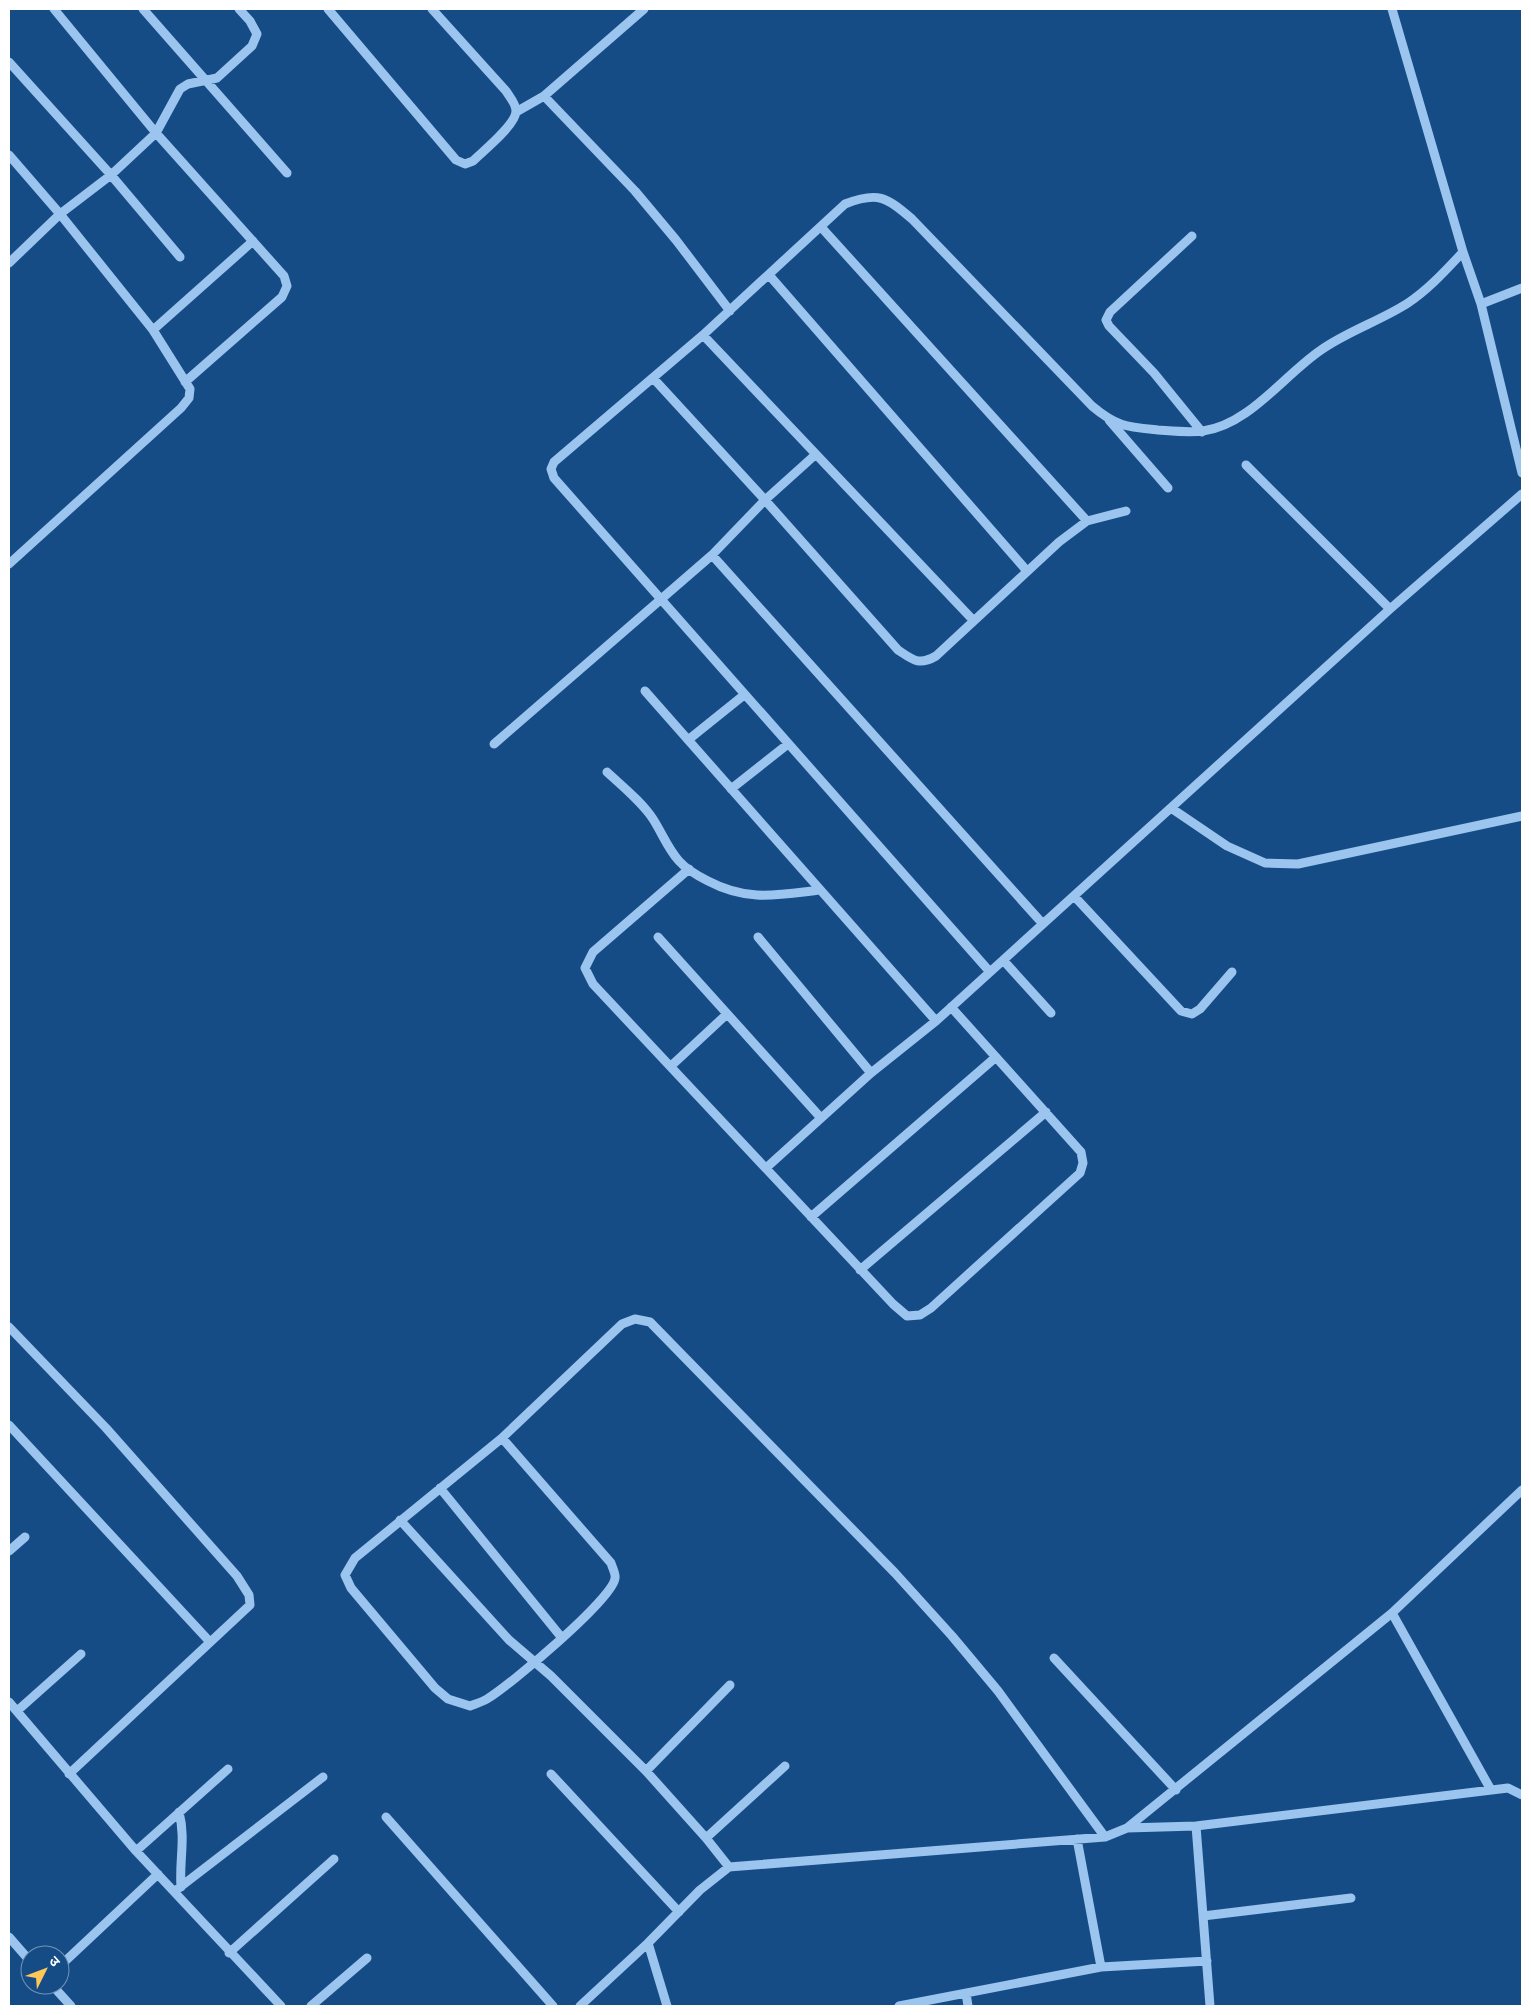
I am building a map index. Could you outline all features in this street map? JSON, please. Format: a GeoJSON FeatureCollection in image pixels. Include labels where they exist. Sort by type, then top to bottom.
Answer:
{"type":"FeatureCollection","features":[{"type":"Feature","properties":{"kind":"street"},"geometry":{"type":"LineString","coordinates":[[54,9],[156,133],[284,276],[287,286],[282,297],[185,382]]}},
{"type":"Feature","properties":{"kind":"street"},"geometry":{"type":"LineString","coordinates":[[143,9],[287,172]]}},
{"type":"Feature","properties":{"kind":"street"},"geometry":{"type":"LineString","coordinates":[[9,263],[60,214],[111,174],[156,133],[180,89],[188,84],[209,82],[217,78],[252,46],[257,34],[250,21],[239,9]]}},
{"type":"Feature","properties":{"kind":"street"},"geometry":{"type":"LineString","coordinates":[[328,9],[456,160],[465,164],[473,161],[511,124],[516,112],[514,102],[432,9]]}},
{"type":"Feature","properties":{"kind":"street"},"geometry":{"type":"LineString","coordinates":[[516,112],[544,96],[644,9]]}},
{"type":"Feature","properties":{"kind":"street"},"geometry":{"type":"LineString","coordinates":[[1392,9],[1463,252],[1482,304],[1519,439],[1522,474]]}},
{"type":"Feature","properties":{"kind":"street"},"geometry":{"type":"LineString","coordinates":[[9,62],[111,174],[180,257]]}},
{"type":"Feature","properties":{"kind":"street"},"geometry":{"type":"LineString","coordinates":[[544,96],[635,191],[676,240],[730,311]]}},
{"type":"Feature","properties":{"kind":"street"},"geometry":{"type":"LineString","coordinates":[[9,155],[60,214],[153,330],[190,389],[189,398],[181,408],[9,564]]}},
{"type":"Feature","properties":{"kind":"street"},"geometry":{"type":"LineString","coordinates":[[990,972],[554,478],[551,470],[554,462],[703,335],[845,204],[861,198],[876,196],[893,203],[912,219],[1092,406],[1109,420],[1168,488]]}},
{"type":"Feature","properties":{"kind":"street"},"geometry":{"type":"LineString","coordinates":[[821,227],[1087,521]]}},
{"type":"Feature","properties":{"kind":"street"},"geometry":{"type":"LineString","coordinates":[[1192,236],[1110,312],[1106,320],[1109,326],[1175,396],[1202,432]]}},
{"type":"Feature","properties":{"kind":"street"},"geometry":{"type":"LineString","coordinates":[[153,330],[253,241]]}},
{"type":"Feature","properties":{"kind":"street"},"geometry":{"type":"LineString","coordinates":[[1109,420],[1130,427],[1202,432],[1218,428],[1238,419],[1320,350],[1408,303],[1432,285],[1463,252]]}},
{"type":"Feature","properties":{"kind":"street"},"geometry":{"type":"LineString","coordinates":[[769,275],[1027,571]]}},
{"type":"Feature","properties":{"kind":"street"},"geometry":{"type":"LineString","coordinates":[[1482,304],[1522,288]]}},
{"type":"Feature","properties":{"kind":"street"},"geometry":{"type":"LineString","coordinates":[[703,335],[973,620]]}},
{"type":"Feature","properties":{"kind":"street"},"geometry":{"type":"LineString","coordinates":[[653,378],[765,500],[898,650],[913,660],[926,662],[936,656],[1059,542],[1087,521],[1126,511]]}},
{"type":"Feature","properties":{"kind":"street"},"geometry":{"type":"LineString","coordinates":[[494,744],[712,555],[765,500],[815,455]]}},
{"type":"Feature","properties":{"kind":"street"},"geometry":{"type":"LineString","coordinates":[[1246,465],[1390,609]]}},
{"type":"Feature","properties":{"kind":"street"},"geometry":{"type":"LineString","coordinates":[[766,1168],[871,1073],[936,1021],[1390,609],[1522,494]]}},
{"type":"Feature","properties":{"kind":"street"},"geometry":{"type":"LineString","coordinates":[[712,555],[1043,924]]}},
{"type":"Feature","properties":{"kind":"street"},"geometry":{"type":"LineString","coordinates":[[645,692],[936,1021]]}},
{"type":"Feature","properties":{"kind":"street"},"geometry":{"type":"LineString","coordinates":[[688,740],[744,695]]}},
{"type":"Feature","properties":{"kind":"street"},"geometry":{"type":"LineString","coordinates":[[731,788],[788,744]]}},
{"type":"Feature","properties":{"kind":"street"},"geometry":{"type":"LineString","coordinates":[[607,772],[644,807],[672,853],[696,875],[725,890],[749,895],[769,896],[820,890]]}},
{"type":"Feature","properties":{"kind":"street"},"geometry":{"type":"LineString","coordinates":[[1171,808],[1227,846],[1265,863],[1290,864],[1308,862],[1522,816]]}},
{"type":"Feature","properties":{"kind":"street"},"geometry":{"type":"LineString","coordinates":[[689,869],[593,952],[585,968],[593,984],[860,1270],[907,1316],[920,1315],[931,1308],[1080,1173],[1084,1163],[1081,1152],[951,1007]]}},
{"type":"Feature","properties":{"kind":"street"},"geometry":{"type":"LineString","coordinates":[[1074,896],[1181,1010],[1192,1014],[1200,1009],[1232,972]]}},
{"type":"Feature","properties":{"kind":"street"},"geometry":{"type":"LineString","coordinates":[[658,937],[821,1118]]}},
{"type":"Feature","properties":{"kind":"street"},"geometry":{"type":"LineString","coordinates":[[758,937],[871,1073]]}},
{"type":"Feature","properties":{"kind":"street"},"geometry":{"type":"LineString","coordinates":[[1003,960],[1051,1013]]}},
{"type":"Feature","properties":{"kind":"street"},"geometry":{"type":"LineString","coordinates":[[671,1066],[727,1014]]}},
{"type":"Feature","properties":{"kind":"street"},"geometry":{"type":"LineString","coordinates":[[811,1217],[996,1057]]}},
{"type":"Feature","properties":{"kind":"street"},"geometry":{"type":"LineString","coordinates":[[860,1270],[1046,1112]]}},
{"type":"Feature","properties":{"kind":"street"},"geometry":{"type":"LineString","coordinates":[[502,1438],[611,1563],[616,1578],[610,1591],[562,1638],[535,1662],[487,1699],[470,1706],[448,1699],[435,1688],[351,1588],[346,1575],[355,1558],[502,1438],[622,1324],[635,1319],[650,1322],[894,1573],[952,1636],[998,1690],[1105,1837]]}},
{"type":"Feature","properties":{"kind":"street"},"geometry":{"type":"LineString","coordinates":[[9,1327],[106,1428],[237,1576],[249,1595],[250,1605],[238,1618],[69,1774]]}},
{"type":"Feature","properties":{"kind":"street"},"geometry":{"type":"LineString","coordinates":[[9,1425],[210,1642]]}},
{"type":"Feature","properties":{"kind":"street"},"geometry":{"type":"LineString","coordinates":[[440,1488],[562,1638]]}},
{"type":"Feature","properties":{"kind":"street"},"geometry":{"type":"LineString","coordinates":[[580,2006],[648,1943],[700,1890],[729,1867],[1105,1837],[1127,1828],[1392,1613],[1522,1490]]}},
{"type":"Feature","properties":{"kind":"street"},"geometry":{"type":"LineString","coordinates":[[400,1520],[509,1640],[535,1662],[646,1771],[706,1838],[729,1867]]}},
{"type":"Feature","properties":{"kind":"street"},"geometry":{"type":"LineString","coordinates":[[9,1551],[25,1537]]}},
{"type":"Feature","properties":{"kind":"street"},"geometry":{"type":"LineString","coordinates":[[1392,1613],[1491,1790]]}},
{"type":"Feature","properties":{"kind":"street"},"geometry":{"type":"LineString","coordinates":[[18,1711],[81,1654]]}},
{"type":"Feature","properties":{"kind":"street"},"geometry":{"type":"LineString","coordinates":[[1054,1658],[1176,1790]]}},
{"type":"Feature","properties":{"kind":"street"},"geometry":{"type":"LineString","coordinates":[[646,1771],[730,1685]]}},
{"type":"Feature","properties":{"kind":"street"},"geometry":{"type":"LineString","coordinates":[[9,1702],[136,1852],[158,1874],[178,1889],[229,1953],[281,2006]]}},
{"type":"Feature","properties":{"kind":"street"},"geometry":{"type":"LineString","coordinates":[[706,1838],[785,1766]]}},
{"type":"Feature","properties":{"kind":"street"},"geometry":{"type":"LineString","coordinates":[[136,1852],[228,1769]]}},
{"type":"Feature","properties":{"kind":"street"},"geometry":{"type":"LineString","coordinates":[[551,1774],[678,1912]]}},
{"type":"Feature","properties":{"kind":"street"},"geometry":{"type":"LineString","coordinates":[[178,1889],[323,1777]]}},
{"type":"Feature","properties":{"kind":"street"},"geometry":{"type":"LineString","coordinates":[[1127,1828],[1196,1826],[1508,1788],[1522,1795]]}},
{"type":"Feature","properties":{"kind":"street"},"geometry":{"type":"LineString","coordinates":[[178,1889],[184,1830],[179,1812]]}},
{"type":"Feature","properties":{"kind":"street"},"geometry":{"type":"LineString","coordinates":[[386,1817],[552,2006]]}},
{"type":"Feature","properties":{"kind":"street"},"geometry":{"type":"LineString","coordinates":[[1196,1826],[1210,2006]]}},
{"type":"Feature","properties":{"kind":"street"},"geometry":{"type":"LineString","coordinates":[[1077,1839],[1101,1967]]}},
{"type":"Feature","properties":{"kind":"street"},"geometry":{"type":"LineString","coordinates":[[229,1953],[334,1859]]}},
{"type":"Feature","properties":{"kind":"street"},"geometry":{"type":"LineString","coordinates":[[70,1957],[158,1874]]}},
{"type":"Feature","properties":{"kind":"street"},"geometry":{"type":"LineString","coordinates":[[1203,1916],[1351,1898]]}},
{"type":"Feature","properties":{"kind":"street"},"geometry":{"type":"LineString","coordinates":[[9,1937],[20,1950]]}},
{"type":"Feature","properties":{"kind":"street"},"geometry":{"type":"LineString","coordinates":[[648,1943],[667,2006]]}},
{"type":"Feature","properties":{"kind":"street"},"geometry":{"type":"LineString","coordinates":[[311,2006],[367,1958]]}},
{"type":"Feature","properties":{"kind":"street"},"geometry":{"type":"LineString","coordinates":[[900,2006],[1101,1967],[1207,1961]]}},
{"type":"Feature","properties":{"kind":"street"},"geometry":{"type":"LineString","coordinates":[[966,1993],[968,2006]]}},
{"type":"Feature","properties":{"kind":"street"},"geometry":{"type":"LineString","coordinates":[[61,1995],[71,2006]]}}]}
